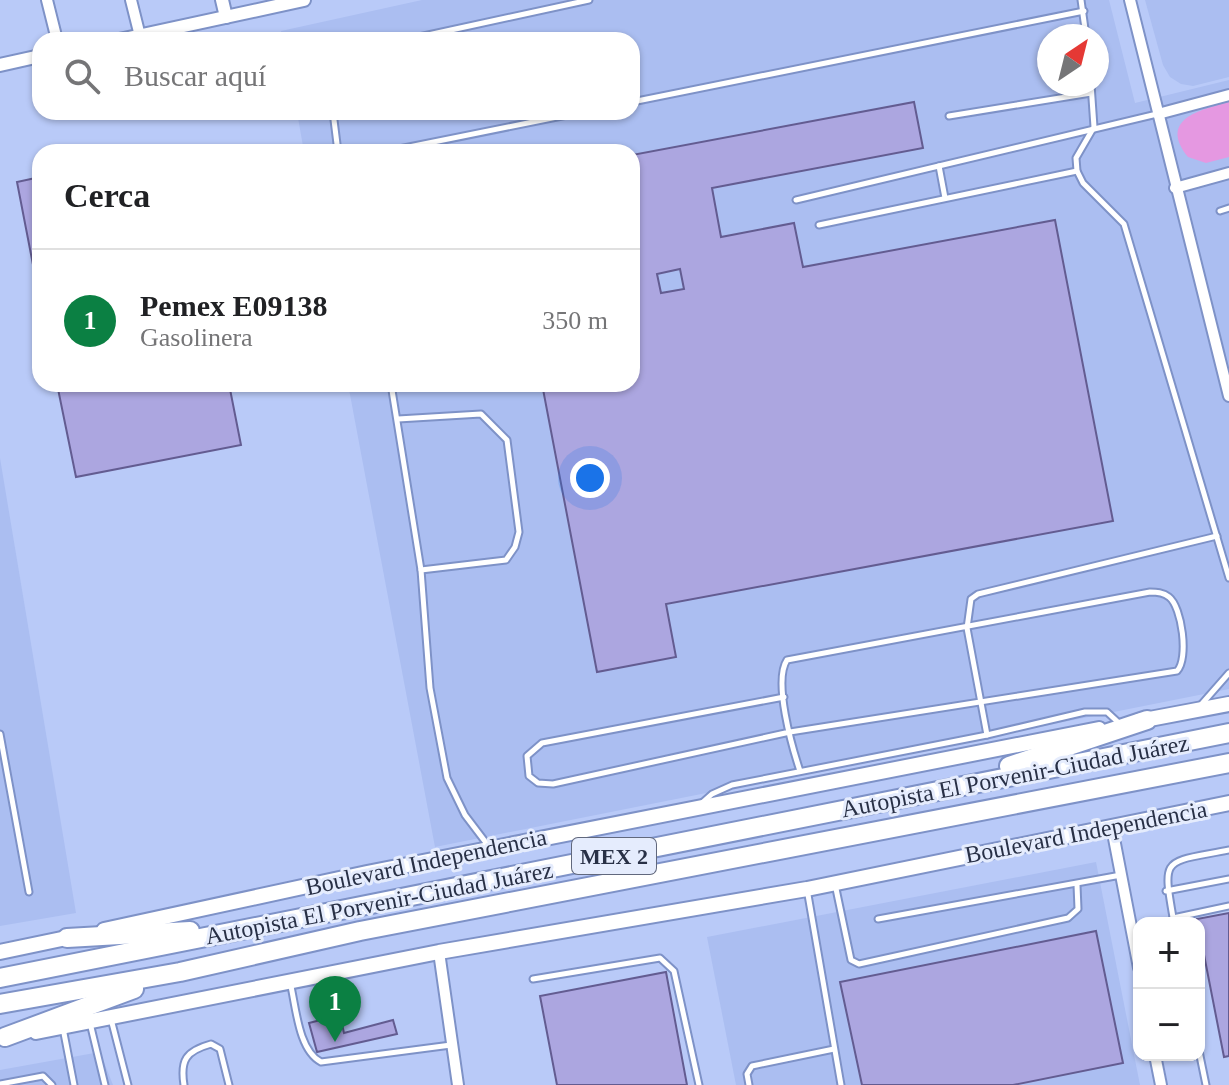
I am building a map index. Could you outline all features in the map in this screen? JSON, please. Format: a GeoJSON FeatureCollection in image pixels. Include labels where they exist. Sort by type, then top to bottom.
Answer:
{"type":"FeatureCollection","features":[{"type":"Feature","properties":{"kind":"highway"},"geometry":{"type":"LineString","coordinates":[[941,790],[1147,720]]}},
{"type":"Feature","properties":{"kind":"highway","name":"Autopista El Porvenir-Ciudad Juárez"},"geometry":{"type":"LineString","coordinates":[[0,978],[1229,733]]}},
{"type":"Feature","properties":{"kind":"highway","name":"MEX 2"},"geometry":{"type":"LineString","coordinates":[[0,1004],[180,972],[391,925],[1229,763]]}},
{"type":"Feature","properties":{"kind":"highway"},"geometry":{"type":"LineString","coordinates":[[67,938],[257,928]]}},
{"type":"Feature","properties":{"kind":"highway"},"geometry":{"type":"LineString","coordinates":[[2,1037],[180,972]]}},
{"type":"Feature","properties":{"kind":"main road","name":"Boulevard Independencia"},"geometry":{"type":"LineString","coordinates":[[0,952],[698,807],[1229,704]]}},
{"type":"Feature","properties":{"kind":"main road","name":"Boulevard Independencia"},"geometry":{"type":"LineString","coordinates":[[2,1037],[439,952],[807,889],[1229,803]]}},
{"type":"Feature","properties":{"kind":"street"},"geometry":{"type":"LineString","coordinates":[[47,0],[55,32]]}},
{"type":"Feature","properties":{"kind":"street"},"geometry":{"type":"LineString","coordinates":[[131,0],[139,32]]}},
{"type":"Feature","properties":{"kind":"street"},"geometry":{"type":"LineString","coordinates":[[222,0],[226,17]]}},
{"type":"Feature","properties":{"kind":"street"},"geometry":{"type":"LineString","coordinates":[[158,32],[304,0]]}},
{"type":"Feature","properties":{"kind":"street"},"geometry":{"type":"LineString","coordinates":[[1130,0],[1229,396]]}},
{"type":"Feature","properties":{"kind":"street"},"geometry":{"type":"LineString","coordinates":[[0,65],[32,58]]}},
{"type":"Feature","properties":{"kind":"street"},"geometry":{"type":"LineString","coordinates":[[1158,114],[1229,95]]}},
{"type":"Feature","properties":{"kind":"street"},"geometry":{"type":"LineString","coordinates":[[1175,188],[1229,173]]}},
{"type":"Feature","properties":{"kind":"street"},"geometry":{"type":"LineString","coordinates":[[1112,828],[1133,935]]}},
{"type":"Feature","properties":{"kind":"street"},"geometry":{"type":"LineString","coordinates":[[439,952],[458,1085]]}},
{"type":"Feature","properties":{"kind":"street"},"geometry":{"type":"LineString","coordinates":[[1156,1061],[1161,1085]]}},
{"type":"Feature","properties":{"kind":"lane"},"geometry":{"type":"LineString","coordinates":[[442,32],[589,0]]}},
{"type":"Feature","properties":{"kind":"lane"},"geometry":{"type":"LineString","coordinates":[[1081,0],[1085,24]]}},
{"type":"Feature","properties":{"kind":"lane"},"geometry":{"type":"LineString","coordinates":[[640,100],[1084,11]]}},
{"type":"Feature","properties":{"kind":"lane"},"geometry":{"type":"LineString","coordinates":[[949,116],[1072,96]]}},
{"type":"Feature","properties":{"kind":"lane"},"geometry":{"type":"LineString","coordinates":[[1091,96],[1094,127],[1076,158],[1077,171],[1083,183],[1124,224],[1229,578]]}},
{"type":"Feature","properties":{"kind":"lane"},"geometry":{"type":"LineString","coordinates":[[796,200],[1158,114]]}},
{"type":"Feature","properties":{"kind":"lane"},"geometry":{"type":"LineString","coordinates":[[334,120],[337,144]]}},
{"type":"Feature","properties":{"kind":"lane"},"geometry":{"type":"LineString","coordinates":[[424,144],[542,120]]}},
{"type":"Feature","properties":{"kind":"lane"},"geometry":{"type":"LineString","coordinates":[[939,166],[945,198]]}},
{"type":"Feature","properties":{"kind":"lane"},"geometry":{"type":"LineString","coordinates":[[819,225],[1077,171]]}},
{"type":"Feature","properties":{"kind":"lane"},"geometry":{"type":"LineString","coordinates":[[1220,211],[1229,208]]}},
{"type":"Feature","properties":{"kind":"lane"},"geometry":{"type":"LineString","coordinates":[[393,392],[421,570],[430,688],[447,778],[465,815],[491,849]]}},
{"type":"Feature","properties":{"kind":"lane"},"geometry":{"type":"LineString","coordinates":[[398,419],[481,414],[507,440],[519,532],[515,547],[506,560],[421,570]]}},
{"type":"Feature","properties":{"kind":"lane"},"geometry":{"type":"LineString","coordinates":[[987,735],[967,628],[971,599],[978,594],[1217,536]]}},
{"type":"Feature","properties":{"kind":"lane"},"geometry":{"type":"LineString","coordinates":[[784,697],[542,743],[527,756],[529,776],[538,783],[553,784],[790,732],[1177,671],[1185,656],[1180,625],[1175,604],[1169,597],[1150,592],[787,660],[781,675],[790,732],[800,771]]}},
{"type":"Feature","properties":{"kind":"lane"},"geometry":{"type":"LineString","coordinates":[[1197,710],[1229,673]]}},
{"type":"Feature","properties":{"kind":"lane"},"geometry":{"type":"LineString","coordinates":[[698,807],[722,788],[1098,711],[1107,712],[1120,724]]}},
{"type":"Feature","properties":{"kind":"lane"},"geometry":{"type":"LineString","coordinates":[[0,734],[29,892]]}},
{"type":"Feature","properties":{"kind":"lane"},"geometry":{"type":"LineString","coordinates":[[892,753],[895,770]]}},
{"type":"Feature","properties":{"kind":"lane"},"geometry":{"type":"LineString","coordinates":[[1173,917],[1166,891],[1166,874],[1180,860],[1229,850]]}},
{"type":"Feature","properties":{"kind":"lane"},"geometry":{"type":"LineString","coordinates":[[878,919],[1122,875]]}},
{"type":"Feature","properties":{"kind":"lane"},"geometry":{"type":"LineString","coordinates":[[1166,891],[1229,879]]}},
{"type":"Feature","properties":{"kind":"lane"},"geometry":{"type":"LineString","coordinates":[[834,883],[851,960],[859,964],[1068,918],[1078,909],[1077,885]]}},
{"type":"Feature","properties":{"kind":"lane"},"geometry":{"type":"LineString","coordinates":[[807,889],[841,1085]]}},
{"type":"Feature","properties":{"kind":"lane"},"geometry":{"type":"LineString","coordinates":[[1186,917],[1229,906]]}},
{"type":"Feature","properties":{"kind":"lane"},"geometry":{"type":"LineString","coordinates":[[533,979],[660,958],[667,962],[674,971],[699,1085]]}},
{"type":"Feature","properties":{"kind":"lane"},"geometry":{"type":"LineString","coordinates":[[290,981],[306,1046],[312,1057],[321,1062],[451,1045]]}},
{"type":"Feature","properties":{"kind":"lane"},"geometry":{"type":"LineString","coordinates":[[111,1018],[128,1085]]}},
{"type":"Feature","properties":{"kind":"lane"},"geometry":{"type":"LineString","coordinates":[[90,1022],[105,1085]]}},
{"type":"Feature","properties":{"kind":"lane"},"geometry":{"type":"LineString","coordinates":[[63,1027],[74,1085]]}},
{"type":"Feature","properties":{"kind":"lane"},"geometry":{"type":"LineString","coordinates":[[184,1085],[181,1068],[185,1056],[194,1048],[211,1044],[220,1049],[229,1085]]}},
{"type":"Feature","properties":{"kind":"lane"},"geometry":{"type":"LineString","coordinates":[[749,1085],[747,1074],[752,1066],[834,1049]]}},
{"type":"Feature","properties":{"kind":"lane"},"geometry":{"type":"LineString","coordinates":[[1201,1061],[1206,1085]]}},
{"type":"Feature","properties":{"kind":"lane"},"geometry":{"type":"LineString","coordinates":[[0,1084],[43,1076],[52,1085]]}},
{"type":"Feature","properties":{"kind":"shaded area"},"geometry":{"type":"Polygon","coordinates":[[[422,0],[1109,0],[1135,103],[1229,80],[1229,689],[435,847],[350,392],[640,392],[640,144],[303,144],[298,120],[640,120],[640,32],[281,31],[422,0]]]}},
{"type":"Feature","properties":{"kind":"shaded area"},"geometry":{"type":"Polygon","coordinates":[[[1145,0],[1229,0],[1229,77],[1193,86],[1181,84],[1170,77],[1163,65],[1145,0]]]}},
{"type":"Feature","properties":{"kind":"shaded area"},"geometry":{"type":"Polygon","coordinates":[[[1229,102],[1229,157],[1206,163],[1188,157],[1180,144],[1180,125],[1195,113],[1229,102]]]}},
{"type":"Feature","properties":{"kind":"shaded area"},"geometry":{"type":"Polygon","coordinates":[[[0,458],[76,913],[0,926],[0,458]]]}},
{"type":"Feature","properties":{"kind":"shaded area"},"geometry":{"type":"Polygon","coordinates":[[[1096,862],[1140,1085],[736,1085],[707,937],[1096,862]]]}},
{"type":"Feature","properties":{"kind":"shaded area"},"geometry":{"type":"Polygon","coordinates":[[[100,1052],[113,1085],[0,1085],[0,1070],[100,1052]]]}},
{"type":"Feature","properties":{"kind":"building"},"geometry":{"type":"Polygon","coordinates":[[[914,102],[923,148],[712,188],[721,237],[794,223],[803,267],[1055,220],[1113,521],[666,604],[676,657],[597,672],[544,392],[640,392],[640,153],[914,102]],[[680,269],[657,274],[661,293],[684,289],[680,269]]]}},
{"type":"Feature","properties":{"kind":"building"},"geometry":{"type":"Polygon","coordinates":[[[32,179],[32,260],[17,182],[32,179]]]}},
{"type":"Feature","properties":{"kind":"building"},"geometry":{"type":"Polygon","coordinates":[[[59,392],[231,392],[241,445],[76,477],[59,392]]]}},
{"type":"Feature","properties":{"kind":"building"},"geometry":{"type":"Polygon","coordinates":[[[1229,913],[1229,1056],[1224,1057],[1205,960],[1205,918],[1229,913]]]}},
{"type":"Feature","properties":{"kind":"building"},"geometry":{"type":"Polygon","coordinates":[[[1096,931],[1123,1063],[1013,1085],[862,1085],[840,982],[1096,931]]]}},
{"type":"Feature","properties":{"kind":"building"},"geometry":{"type":"Polygon","coordinates":[[[666,972],[687,1085],[557,1085],[540,996],[666,972]]]}},
{"type":"Feature","properties":{"kind":"building"},"geometry":{"type":"Polygon","coordinates":[[[340,1015],[344,1033],[393,1020],[397,1034],[317,1052],[309,1023],[340,1015]]]}},
{"type":"Feature","properties":{"kind":"place","name":"Pemex E09138"},"geometry":{"type":"Point","coordinates":[335,1042]}}]}
